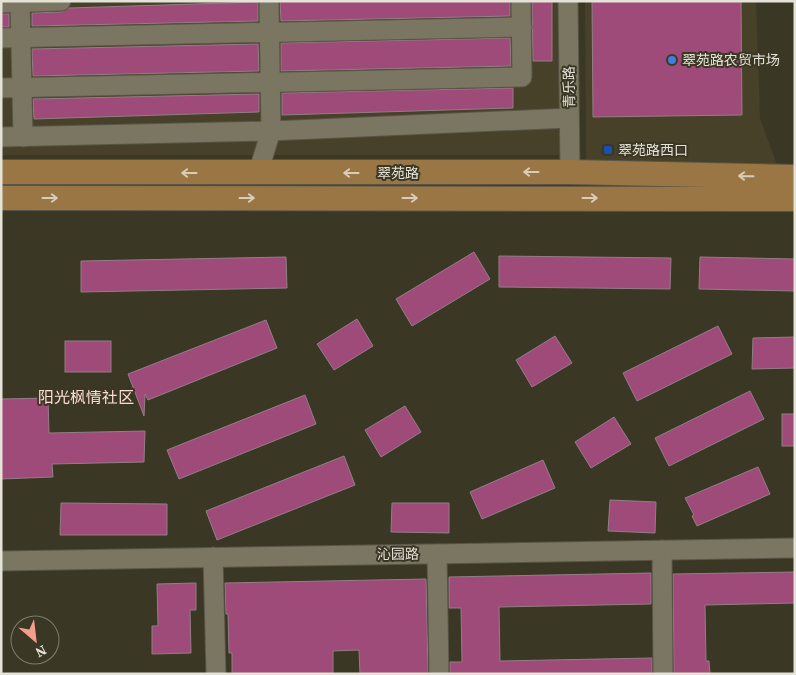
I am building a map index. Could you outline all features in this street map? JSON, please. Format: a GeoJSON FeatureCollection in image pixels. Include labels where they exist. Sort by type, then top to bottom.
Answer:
{"type":"FeatureCollection","features":[{"type":"Feature","properties":{"kind":"main road","name":"翠苑路"},"geometry":{"type":"LineString","coordinates":[[1,172],[570,172],[795,177]]}},
{"type":"Feature","properties":{"kind":"main road","name":"翠苑路"},"geometry":{"type":"LineString","coordinates":[[1,198],[795,198]]}},
{"type":"Feature","properties":{"kind":"street"},"geometry":{"type":"LineString","coordinates":[[1,3],[61,1]]}},
{"type":"Feature","properties":{"kind":"street"},"geometry":{"type":"LineString","coordinates":[[258,173],[271,132],[269,1]]}},
{"type":"Feature","properties":{"kind":"street"},"geometry":{"type":"LineString","coordinates":[[1,88],[522,77],[521,1]]}},
{"type":"Feature","properties":{"kind":"street","name":"青乐路"},"geometry":{"type":"LineString","coordinates":[[568,1],[570,172]]}},
{"type":"Feature","properties":{"kind":"street"},"geometry":{"type":"LineString","coordinates":[[20,2],[23,137]]}},
{"type":"Feature","properties":{"kind":"street"},"geometry":{"type":"LineString","coordinates":[[1,38],[522,27]]}},
{"type":"Feature","properties":{"kind":"street"},"geometry":{"type":"LineString","coordinates":[[1,137],[271,132],[569,118]]}},
{"type":"Feature","properties":{"kind":"street","name":"沁园路"},"geometry":{"type":"LineString","coordinates":[[1,561],[795,548]]}},
{"type":"Feature","properties":{"kind":"street"},"geometry":{"type":"LineString","coordinates":[[662,550],[663,674]]}},
{"type":"Feature","properties":{"kind":"street"},"geometry":{"type":"LineString","coordinates":[[437,554],[439,674]]}},
{"type":"Feature","properties":{"kind":"street"},"geometry":{"type":"LineString","coordinates":[[213,557],[216,674]]}},
{"type":"Feature","properties":{"kind":"shaded area"},"geometry":{"type":"Polygon","coordinates":[[[1,1],[577,1],[578,155],[1,155],[1,1]]]}},
{"type":"Feature","properties":{"kind":"shaded area","name":"翠苑路农贸市场"},"geometry":{"type":"Polygon","coordinates":[[[585,1],[756,1],[760,118],[777,165],[586,161],[585,1]]]}},
{"type":"Feature","properties":{"kind":"building"},"geometry":{"type":"Polygon","coordinates":[[[280,1],[510,1],[510,16],[281,21],[280,1]]]}},
{"type":"Feature","properties":{"kind":"building"},"geometry":{"type":"Polygon","coordinates":[[[532,1],[552,1],[552,61],[533,61],[532,1]]]}},
{"type":"Feature","properties":{"kind":"building","name":"翠苑路农贸市场"},"geometry":{"type":"Polygon","coordinates":[[[592,1],[741,1],[742,115],[593,117],[592,1]]]}},
{"type":"Feature","properties":{"kind":"building"},"geometry":{"type":"Polygon","coordinates":[[[258,2],[258,21],[32,26],[32,13],[61,12],[69,8],[258,2]]]}},
{"type":"Feature","properties":{"kind":"building"},"geometry":{"type":"Polygon","coordinates":[[[1,14],[9,14],[9,27],[1,27],[1,14]]]}},
{"type":"Feature","properties":{"kind":"building"},"geometry":{"type":"Polygon","coordinates":[[[510,38],[511,66],[281,71],[281,43],[510,38]]]}},
{"type":"Feature","properties":{"kind":"building"},"geometry":{"type":"Polygon","coordinates":[[[258,44],[259,71],[33,76],[32,49],[258,44]]]}},
{"type":"Feature","properties":{"kind":"building"},"geometry":{"type":"Polygon","coordinates":[[[513,88],[513,108],[282,115],[282,93],[513,88]]]}},
{"type":"Feature","properties":{"kind":"building"},"geometry":{"type":"Polygon","coordinates":[[[259,94],[259,112],[34,119],[33,99],[259,94]]]}},
{"type":"Feature","properties":{"kind":"building"},"geometry":{"type":"Polygon","coordinates":[[[474,252],[490,279],[412,326],[396,299],[474,252]]]}},
{"type":"Feature","properties":{"kind":"building"},"geometry":{"type":"Polygon","coordinates":[[[499,256],[671,258],[670,289],[499,287],[499,256]]]}},
{"type":"Feature","properties":{"kind":"building"},"geometry":{"type":"Polygon","coordinates":[[[286,257],[287,288],[81,292],[81,261],[286,257]]]}},
{"type":"Feature","properties":{"kind":"building"},"geometry":{"type":"Polygon","coordinates":[[[700,257],[795,259],[795,291],[699,289],[700,257]]]}},
{"type":"Feature","properties":{"kind":"building"},"geometry":{"type":"Polygon","coordinates":[[[357,319],[373,346],[334,370],[317,344],[357,319]]]}},
{"type":"Feature","properties":{"kind":"building"},"geometry":{"type":"Polygon","coordinates":[[[266,320],[277,348],[148,400],[145,394],[144,416],[128,374],[266,320]]]}},
{"type":"Feature","properties":{"kind":"building"},"geometry":{"type":"Polygon","coordinates":[[[718,326],[732,354],[637,401],[623,373],[718,326]]]}},
{"type":"Feature","properties":{"kind":"building"},"geometry":{"type":"Polygon","coordinates":[[[555,336],[572,363],[532,387],[516,360],[555,336]]]}},
{"type":"Feature","properties":{"kind":"building"},"geometry":{"type":"Polygon","coordinates":[[[795,337],[795,368],[752,369],[753,338],[795,337]]]}},
{"type":"Feature","properties":{"kind":"building"},"geometry":{"type":"Polygon","coordinates":[[[65,341],[111,341],[111,372],[65,372],[65,341]]]}},
{"type":"Feature","properties":{"kind":"building"},"geometry":{"type":"Polygon","coordinates":[[[750,391],[764,419],[669,466],[655,438],[750,391]]]}},
{"type":"Feature","properties":{"kind":"building"},"geometry":{"type":"Polygon","coordinates":[[[305,395],[316,424],[179,479],[167,450],[305,395]]]}},
{"type":"Feature","properties":{"kind":"building"},"geometry":{"type":"Polygon","coordinates":[[[48,398],[49,433],[145,431],[144,462],[52,464],[53,477],[1,479],[1,399],[48,398]]]}},
{"type":"Feature","properties":{"kind":"building"},"geometry":{"type":"Polygon","coordinates":[[[405,406],[421,432],[381,457],[365,430],[405,406]]]}},
{"type":"Feature","properties":{"kind":"building"},"geometry":{"type":"Polygon","coordinates":[[[782,414],[795,414],[795,446],[782,446],[782,414]]]}},
{"type":"Feature","properties":{"kind":"building"},"geometry":{"type":"Polygon","coordinates":[[[614,417],[631,444],[591,468],[575,442],[614,417]]]}},
{"type":"Feature","properties":{"kind":"building"},"geometry":{"type":"Polygon","coordinates":[[[344,456],[355,485],[217,540],[206,511],[344,456]]]}},
{"type":"Feature","properties":{"kind":"building"},"geometry":{"type":"Polygon","coordinates":[[[543,460],[555,488],[482,519],[470,492],[543,460]]]}},
{"type":"Feature","properties":{"kind":"building"},"geometry":{"type":"Polygon","coordinates":[[[758,467],[770,494],[697,526],[692,516],[694,515],[685,498],[758,467]]]}},
{"type":"Feature","properties":{"kind":"building"},"geometry":{"type":"Polygon","coordinates":[[[610,500],[656,502],[655,533],[608,531],[610,500]]]}},
{"type":"Feature","properties":{"kind":"building"},"geometry":{"type":"Polygon","coordinates":[[[61,503],[167,504],[167,535],[60,535],[61,503]]]}},
{"type":"Feature","properties":{"kind":"building"},"geometry":{"type":"Polygon","coordinates":[[[392,503],[449,503],[449,533],[391,532],[392,503]]]}},
{"type":"Feature","properties":{"kind":"building"},"geometry":{"type":"Polygon","coordinates":[[[795,572],[795,603],[705,605],[706,661],[709,661],[710,674],[674,674],[673,574],[795,572]]]}},
{"type":"Feature","properties":{"kind":"building"},"geometry":{"type":"Polygon","coordinates":[[[651,573],[651,604],[499,607],[500,661],[652,658],[652,674],[450,674],[450,662],[462,662],[461,608],[449,608],[449,577],[651,573]]]}},
{"type":"Feature","properties":{"kind":"building"},"geometry":{"type":"Polygon","coordinates":[[[426,579],[428,674],[360,674],[359,650],[333,651],[333,674],[232,674],[232,653],[229,653],[225,583],[426,579]]]}},
{"type":"Feature","properties":{"kind":"building"},"geometry":{"type":"Polygon","coordinates":[[[196,583],[196,610],[190,610],[191,653],[152,654],[152,626],[158,626],[157,584],[196,583]]]}},
{"type":"Feature","properties":{"kind":"place","name":"翠苑路农贸市场"},"geometry":{"type":"Point","coordinates":[672,60]}},
{"type":"Feature","properties":{"kind":"place","name":"翠苑路西口"},"geometry":{"type":"Point","coordinates":[608,150]}},
{"type":"Feature","properties":{"kind":"district","name":"阳光枫情社区"},"geometry":{"type":"Point","coordinates":[86,397]}}]}
